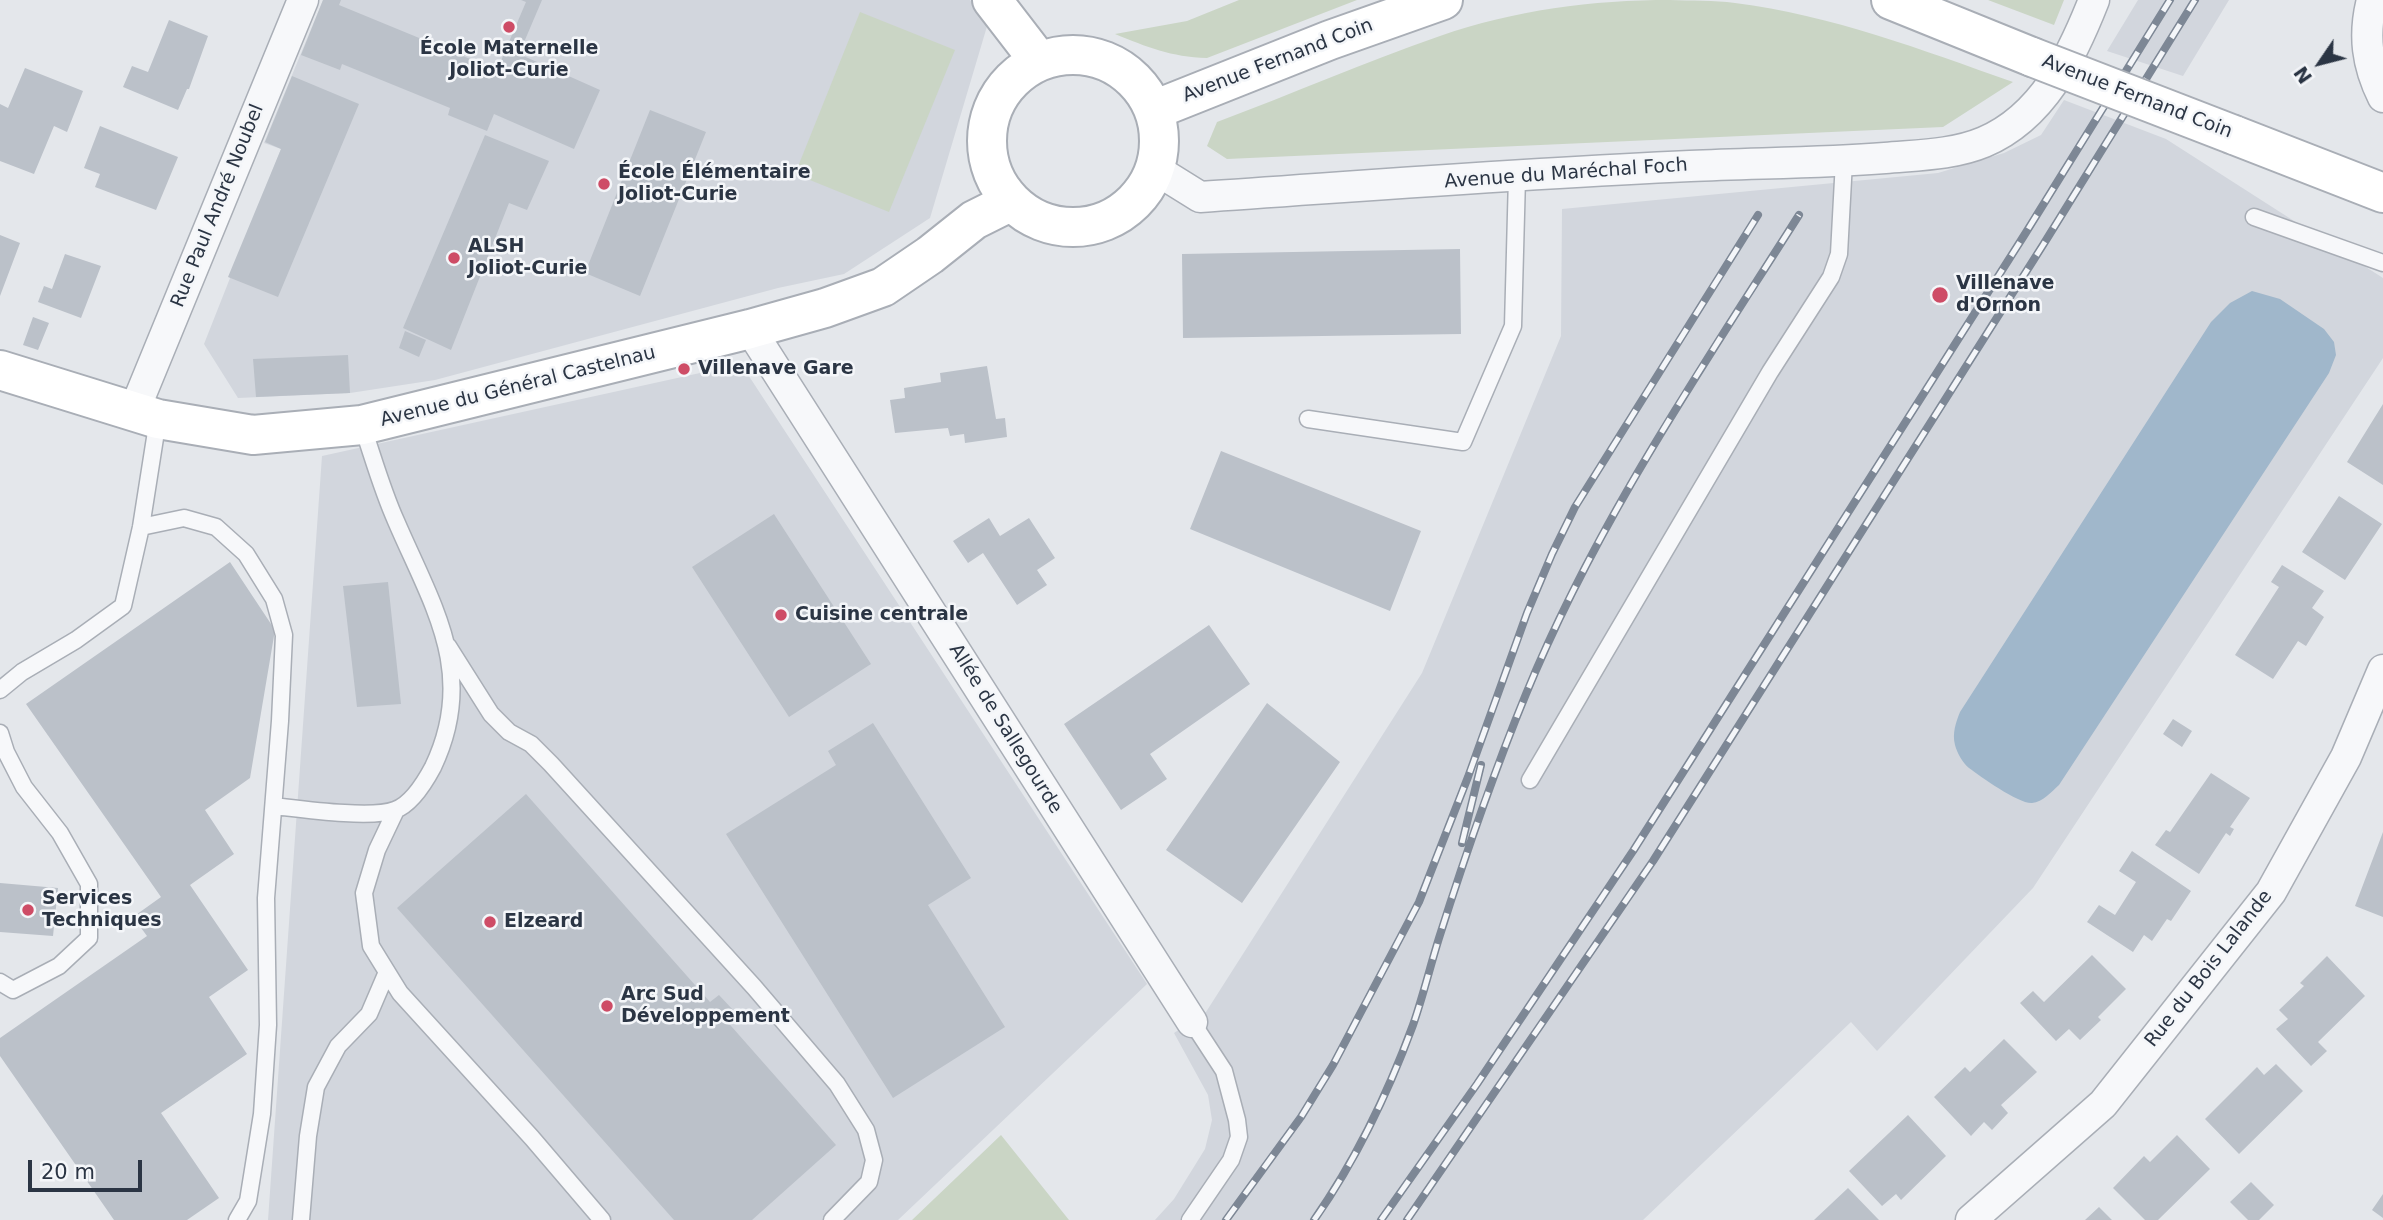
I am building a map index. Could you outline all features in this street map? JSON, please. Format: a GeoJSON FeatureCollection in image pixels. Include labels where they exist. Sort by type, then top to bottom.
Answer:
{"type":"FeatureCollection","features":[{"type":"Feature","properties":{"kind":"main road"},"geometry":{"type":"LineString","coordinates":[[992,0],[1039,61]]}},
{"type":"Feature","properties":{"kind":"main road","name":"Avenue Fernand Coin"},"geometry":{"type":"LineString","coordinates":[[1154,110],[1330,40],[1443,0]]}},
{"type":"Feature","properties":{"kind":"main road","name":"Avenue Fernand Coin"},"geometry":{"type":"LineString","coordinates":[[1891,0],[2383,193]]}},
{"type":"Feature","properties":{"kind":"main road"},"geometry":{"type":"LineString","coordinates":[[1065,54],[1079,55],[1093,57],[1119,67],[1140,86],[1154,110],[1160,139],[1155,169],[1141,195],[1119,215],[1092,226],[1063,227],[1034,219],[1010,202],[994,179],[986,152],[987,124],[997,97],[1015,75],[1039,61],[1065,54]]}},
{"type":"Feature","properties":{"kind":"main road","name":"Avenue du Général Castelnau"},"geometry":{"type":"LineString","coordinates":[[0,370],[146,415],[253,435],[362,425],[825,308],[883,287],[974,220],[1010,202]]}},
{"type":"Feature","properties":{"kind":"street","name":"Rue Paul André Noubel"},"geometry":{"type":"LineString","coordinates":[[146,415],[303,0]]}},
{"type":"Feature","properties":{"kind":"street","name":"Avenue du Maréchal Foch"},"geometry":{"type":"LineString","coordinates":[[1155,169],[1200,197],[1688,166],[1844,161],[1953,151],[1984,142],[2010,127],[2038,102],[2059,75],[2094,0]]}},
{"type":"Feature","properties":{"kind":"street"},"geometry":{"type":"LineString","coordinates":[[2372,0],[2366,42],[2373,74],[2383,97]]}},
{"type":"Feature","properties":{"kind":"street","name":"Allée de Sallegourde"},"geometry":{"type":"LineString","coordinates":[[750,329],[1192,1022]]}},
{"type":"Feature","properties":{"kind":"street","name":"Rue du Bois Lalande"},"geometry":{"type":"LineString","coordinates":[[1971,1220],[2103,1104],[2271,892],[2346,757],[2383,670]]}},
{"type":"Feature","properties":{"kind":"lane"},"geometry":{"type":"LineString","coordinates":[[1531,780],[1770,372],[1831,277],[1839,254],[1844,161]]}},
{"type":"Feature","properties":{"kind":"lane"},"geometry":{"type":"LineString","coordinates":[[1308,419],[1463,442],[1513,326],[1517,177]]}},
{"type":"Feature","properties":{"kind":"lane"},"geometry":{"type":"LineString","coordinates":[[2254,217],[2383,263]]}},
{"type":"Feature","properties":{"kind":"lane"},"geometry":{"type":"LineString","coordinates":[[0,690],[22,671],[76,640],[123,606],[141,527],[146,415]]}},
{"type":"Feature","properties":{"kind":"lane"},"geometry":{"type":"LineString","coordinates":[[362,425],[395,519],[428,589],[448,646],[491,714],[509,732],[531,744],[551,764],[754,988],[836,1084],[866,1130],[874,1160],[869,1182],[832,1220]]}},
{"type":"Feature","properties":{"kind":"lane"},"geometry":{"type":"LineString","coordinates":[[141,527],[184,518],[216,527],[246,554],[274,599],[284,635],[266,898],[268,1025],[262,1114],[248,1200],[237,1220]]}},
{"type":"Feature","properties":{"kind":"lane"},"geometry":{"type":"LineString","coordinates":[[448,646],[451,703],[442,747],[423,787],[396,810],[377,850],[364,893],[370,946],[400,993],[533,1139],[602,1220]]}},
{"type":"Feature","properties":{"kind":"lane"},"geometry":{"type":"LineString","coordinates":[[0,733],[24,788],[60,833],[89,884],[89,938],[59,967],[13,989],[0,982]]}},
{"type":"Feature","properties":{"kind":"lane"},"geometry":{"type":"LineString","coordinates":[[274,806],[368,813],[396,810]]}},
{"type":"Feature","properties":{"kind":"lane"},"geometry":{"type":"LineString","coordinates":[[301,1220],[308,1136],[316,1087],[338,1046],[369,1014],[387,972]]}},
{"type":"Feature","properties":{"kind":"lane"},"geometry":{"type":"LineString","coordinates":[[1190,1220],[1231,1160],[1239,1137],[1224,1071],[1192,1022]]}},
{"type":"Feature","properties":{"kind":"shaded area","name":"École Élémentaire Joliot-Curie"},"geometry":{"type":"Polygon","coordinates":[[[323,0],[970,0],[988,23],[930,218],[844,274],[778,288],[435,380],[350,393],[238,398],[204,344],[281,149],[264,143],[323,0]]]}},
{"type":"Feature","properties":{"kind":"shaded area"},"geometry":{"type":"Polygon","coordinates":[[[2138,0],[2229,0],[2183,76],[2107,51],[2138,0]]]}},
{"type":"Feature","properties":{"kind":"shaded area"},"geometry":{"type":"Polygon","coordinates":[[[2064,100],[2166,139],[2383,278],[2383,358],[2033,888],[1877,1051],[1851,1022],[1643,1220],[1155,1220],[1174,1199],[1205,1149],[1212,1120],[1208,1095],[1174,1033],[1206,1012],[1422,673],[1561,336],[1562,209],[1938,173],[2004,153],[2041,135],[2064,100]]]}},
{"type":"Feature","properties":{"kind":"shaded area"},"geometry":{"type":"Polygon","coordinates":[[[741,364],[1147,984],[898,1220],[268,1220],[322,456],[741,364]]]}},
{"type":"Feature","properties":{"kind":"green space"},"geometry":{"type":"Polygon","coordinates":[[[1239,0],[1357,0],[1207,58],[1171,53],[1115,34],[1187,21],[1239,0]]]}},
{"type":"Feature","properties":{"kind":"green space"},"geometry":{"type":"Polygon","coordinates":[[[1670,0],[1727,2],[1806,16],[1876,35],[2013,82],[1943,127],[1227,159],[1207,146],[1217,122],[1384,56],[1468,27],[1554,8],[1670,0]]]}},
{"type":"Feature","properties":{"kind":"green space"},"geometry":{"type":"Polygon","coordinates":[[[1988,0],[2064,0],[2054,25],[1988,0]]]}},
{"type":"Feature","properties":{"kind":"green space"},"geometry":{"type":"Polygon","coordinates":[[[860,12],[955,50],[889,212],[795,174],[860,12]]]}},
{"type":"Feature","properties":{"kind":"green space"},"geometry":{"type":"Polygon","coordinates":[[[1001,1135],[1069,1220],[912,1220],[1001,1135]]]}},
{"type":"Feature","properties":{"kind":"water"},"geometry":{"type":"Polygon","coordinates":[[[2252,291],[2280,299],[2324,329],[2334,342],[2336,355],[2329,373],[2059,785],[2040,801],[2032,803],[2018,799],[1962,761],[1954,736],[1960,712],[2211,322],[2230,303],[2252,291]]]}},
{"type":"Feature","properties":{"kind":"building"},"geometry":{"type":"Polygon","coordinates":[[[323,0],[341,0],[339,5],[497,70],[526,2],[521,0],[542,0],[519,54],[600,90],[574,149],[494,114],[487,131],[448,115],[450,108],[342,64],[340,70],[301,55],[323,0]]]}},
{"type":"Feature","properties":{"kind":"building"},"geometry":{"type":"Polygon","coordinates":[[[169,20],[208,36],[189,89],[178,110],[123,87],[132,66],[148,72],[169,20]]]}},
{"type":"Feature","properties":{"kind":"building"},"geometry":{"type":"Polygon","coordinates":[[[25,68],[83,91],[67,132],[54,126],[34,174],[0,161],[0,104],[8,108],[25,68]]]}},
{"type":"Feature","properties":{"kind":"building"},"geometry":{"type":"Polygon","coordinates":[[[292,76],[359,104],[278,297],[228,277],[281,149],[265,142],[292,76]]]}},
{"type":"Feature","properties":{"kind":"building"},"geometry":{"type":"Polygon","coordinates":[[[650,110],[706,132],[640,296],[585,273],[650,110]]]}},
{"type":"Feature","properties":{"kind":"building"},"geometry":{"type":"Polygon","coordinates":[[[100,126],[178,157],[156,210],[95,187],[100,174],[84,168],[100,126]]]}},
{"type":"Feature","properties":{"kind":"building"},"geometry":{"type":"Polygon","coordinates":[[[485,135],[549,161],[527,210],[509,203],[451,350],[403,328],[485,135]]]}},
{"type":"Feature","properties":{"kind":"building"},"geometry":{"type":"Polygon","coordinates":[[[0,235],[20,243],[0,296],[0,235]]]}},
{"type":"Feature","properties":{"kind":"building"},"geometry":{"type":"Polygon","coordinates":[[[1460,249],[1461,334],[1183,338],[1182,254],[1460,249]]]}},
{"type":"Feature","properties":{"kind":"building"},"geometry":{"type":"Polygon","coordinates":[[[65,254],[101,266],[81,318],[38,302],[44,286],[52,289],[65,254]]]}},
{"type":"Feature","properties":{"kind":"building"},"geometry":{"type":"Polygon","coordinates":[[[33,317],[49,323],[38,350],[23,345],[33,317]]]}},
{"type":"Feature","properties":{"kind":"building"},"geometry":{"type":"Polygon","coordinates":[[[405,331],[426,340],[419,357],[399,348],[405,331]]]}},
{"type":"Feature","properties":{"kind":"building"},"geometry":{"type":"Polygon","coordinates":[[[348,355],[350,393],[256,397],[253,359],[348,355]]]}},
{"type":"Feature","properties":{"kind":"building"},"geometry":{"type":"Polygon","coordinates":[[[987,366],[996,419],[1005,418],[1007,437],[965,443],[964,434],[950,436],[948,428],[895,433],[890,400],[905,398],[904,388],[941,382],[940,373],[987,366]]]}},
{"type":"Feature","properties":{"kind":"building"},"geometry":{"type":"Polygon","coordinates":[[[2383,404],[2383,485],[2347,462],[2383,404]]]}},
{"type":"Feature","properties":{"kind":"building"},"geometry":{"type":"Polygon","coordinates":[[[1221,451],[1421,531],[1390,611],[1190,529],[1221,451]]]}},
{"type":"Feature","properties":{"kind":"building"},"geometry":{"type":"Polygon","coordinates":[[[2339,496],[2382,524],[2345,580],[2302,552],[2339,496]]]}},
{"type":"Feature","properties":{"kind":"building","name":"Cuisine centrale"},"geometry":{"type":"Polygon","coordinates":[[[774,514],[871,664],[789,717],[692,567],[774,514]]]}},
{"type":"Feature","properties":{"kind":"building"},"geometry":{"type":"Polygon","coordinates":[[[989,518],[1000,536],[1029,518],[1055,558],[1037,570],[1047,585],[1017,605],[983,553],[968,563],[953,541],[989,518]]]}},
{"type":"Feature","properties":{"kind":"building"},"geometry":{"type":"Polygon","coordinates":[[[230,562],[275,630],[250,778],[205,810],[234,854],[190,885],[248,970],[209,997],[247,1054],[161,1113],[219,1198],[187,1220],[114,1220],[0,1056],[0,1038],[147,936],[133,917],[161,897],[26,704],[230,562]]]}},
{"type":"Feature","properties":{"kind":"building"},"geometry":{"type":"Polygon","coordinates":[[[2282,565],[2324,591],[2312,608],[2324,617],[2306,646],[2298,641],[2273,679],[2235,655],[2279,587],[2271,582],[2282,565]]]}},
{"type":"Feature","properties":{"kind":"building"},"geometry":{"type":"Polygon","coordinates":[[[388,582],[401,704],[357,707],[343,586],[388,582]]]}},
{"type":"Feature","properties":{"kind":"building"},"geometry":{"type":"Polygon","coordinates":[[[1209,625],[1250,684],[1150,754],[1167,779],[1121,810],[1064,724],[1209,625]]]}},
{"type":"Feature","properties":{"kind":"building"},"geometry":{"type":"Polygon","coordinates":[[[1267,703],[1340,762],[1242,903],[1166,850],[1267,703]]]}},
{"type":"Feature","properties":{"kind":"building"},"geometry":{"type":"Polygon","coordinates":[[[2173,719],[2192,731],[2182,747],[2163,734],[2173,719]]]}},
{"type":"Feature","properties":{"kind":"building"},"geometry":{"type":"Polygon","coordinates":[[[873,723],[971,878],[928,905],[1005,1027],[893,1098],[726,834],[836,765],[828,751],[873,723]]]}},
{"type":"Feature","properties":{"kind":"building"},"geometry":{"type":"Polygon","coordinates":[[[2211,773],[2250,798],[2230,827],[2234,829],[2230,836],[2226,833],[2199,874],[2155,845],[2166,830],[2170,832],[2211,773]]]}},
{"type":"Feature","properties":{"kind":"building","name":"Arc Sud Développement"},"geometry":{"type":"Polygon","coordinates":[[[526,794],[710,1002],[719,995],[733,1010],[724,1018],[836,1145],[752,1220],[674,1220],[397,908],[526,794]]]}},
{"type":"Feature","properties":{"kind":"building"},"geometry":{"type":"Polygon","coordinates":[[[2383,832],[2383,917],[2355,906],[2383,832]]]}},
{"type":"Feature","properties":{"kind":"building"},"geometry":{"type":"Polygon","coordinates":[[[2132,851],[2191,891],[2171,921],[2167,919],[2152,941],[2144,935],[2133,952],[2087,922],[2099,905],[2115,915],[2136,882],[2119,871],[2132,851]]]}},
{"type":"Feature","properties":{"kind":"building","name":"Services Techniques"},"geometry":{"type":"Polygon","coordinates":[[[0,883],[58,888],[53,936],[0,932],[0,883]]]}},
{"type":"Feature","properties":{"kind":"building"},"geometry":{"type":"Polygon","coordinates":[[[2092,955],[2126,989],[2098,1017],[2101,1020],[2080,1040],[2069,1029],[2056,1041],[2020,1003],[2033,991],[2044,1002],[2092,955]]]}},
{"type":"Feature","properties":{"kind":"building"},"geometry":{"type":"Polygon","coordinates":[[[2327,956],[2365,996],[2318,1042],[2327,1051],[2311,1066],[2276,1029],[2288,1019],[2279,1010],[2304,986],[2300,983],[2327,956]]]}},
{"type":"Feature","properties":{"kind":"building"},"geometry":{"type":"Polygon","coordinates":[[[2004,1039],[2037,1072],[2001,1105],[2008,1113],[1992,1130],[1984,1122],[1971,1136],[1934,1097],[1965,1067],[1970,1072],[2004,1039]]]}},
{"type":"Feature","properties":{"kind":"building"},"geometry":{"type":"Polygon","coordinates":[[[2276,1064],[2303,1091],[2239,1154],[2205,1119],[2257,1067],[2264,1075],[2276,1064]]]}},
{"type":"Feature","properties":{"kind":"building"},"geometry":{"type":"Polygon","coordinates":[[[1908,1115],[1946,1156],[1901,1200],[1896,1194],[1882,1206],[1849,1171],[1908,1115]]]}},
{"type":"Feature","properties":{"kind":"building"},"geometry":{"type":"Polygon","coordinates":[[[2177,1135],[2210,1169],[2158,1220],[2145,1220],[2113,1188],[2144,1156],[2150,1162],[2177,1135]]]}},
{"type":"Feature","properties":{"kind":"building"},"geometry":{"type":"Polygon","coordinates":[[[2251,1182],[2274,1205],[2259,1220],[2248,1220],[2230,1202],[2251,1182]]]}},
{"type":"Feature","properties":{"kind":"building"},"geometry":{"type":"Polygon","coordinates":[[[1848,1188],[1879,1220],[1814,1220],[1848,1188]]]}},
{"type":"Feature","properties":{"kind":"building"},"geometry":{"type":"Polygon","coordinates":[[[2383,1194],[2383,1218],[2372,1210],[2383,1194]]]}},
{"type":"Feature","properties":{"kind":"building"},"geometry":{"type":"Polygon","coordinates":[[[2099,1207],[2112,1220],[2085,1220],[2099,1207]]]}},
{"type":"Feature","properties":{"kind":"railway"},"geometry":{"type":"LineString","coordinates":[[1381,1220],[1477,1084],[1633,851],[2025,234],[2170,0]]}},
{"type":"Feature","properties":{"kind":"railway"},"geometry":{"type":"LineString","coordinates":[[1407,1220],[1653,861],[2195,0]]}},
{"type":"Feature","properties":{"kind":"railway"},"geometry":{"type":"LineString","coordinates":[[1226,1220],[1301,1117],[1333,1065],[1419,902],[1468,777],[1527,613],[1575,507],[1758,215]]}},
{"type":"Feature","properties":{"kind":"railway"},"geometry":{"type":"LineString","coordinates":[[1314,1220],[1357,1150],[1382,1101],[1403,1050],[1480,815],[1526,694],[1554,631],[1617,508],[1799,215]]}},
{"type":"Feature","properties":{"kind":"railway"},"geometry":{"type":"LineString","coordinates":[[1462,843],[1481,765]]}},
{"type":"Feature","properties":{"kind":"place","name":"École Maternelle Joliot-Curie"},"geometry":{"type":"Point","coordinates":[509,27]}},
{"type":"Feature","properties":{"kind":"place","name":"École Élémentaire Joliot-Curie"},"geometry":{"type":"Point","coordinates":[604,184]}},
{"type":"Feature","properties":{"kind":"place","name":"ALSH Joliot-Curie"},"geometry":{"type":"Point","coordinates":[454,258]}},
{"type":"Feature","properties":{"kind":"place","name":"Villenave d'Ornon"},"geometry":{"type":"Point","coordinates":[1940,295]}},
{"type":"Feature","properties":{"kind":"place","name":"Villenave Gare"},"geometry":{"type":"Point","coordinates":[684,369]}},
{"type":"Feature","properties":{"kind":"place","name":"Cuisine centrale"},"geometry":{"type":"Point","coordinates":[781,615]}},
{"type":"Feature","properties":{"kind":"place","name":"Services Techniques"},"geometry":{"type":"Point","coordinates":[28,910]}},
{"type":"Feature","properties":{"kind":"place","name":"Elzeard"},"geometry":{"type":"Point","coordinates":[490,922]}},
{"type":"Feature","properties":{"kind":"place","name":"Arc Sud Développement"},"geometry":{"type":"Point","coordinates":[607,1006]}}]}
